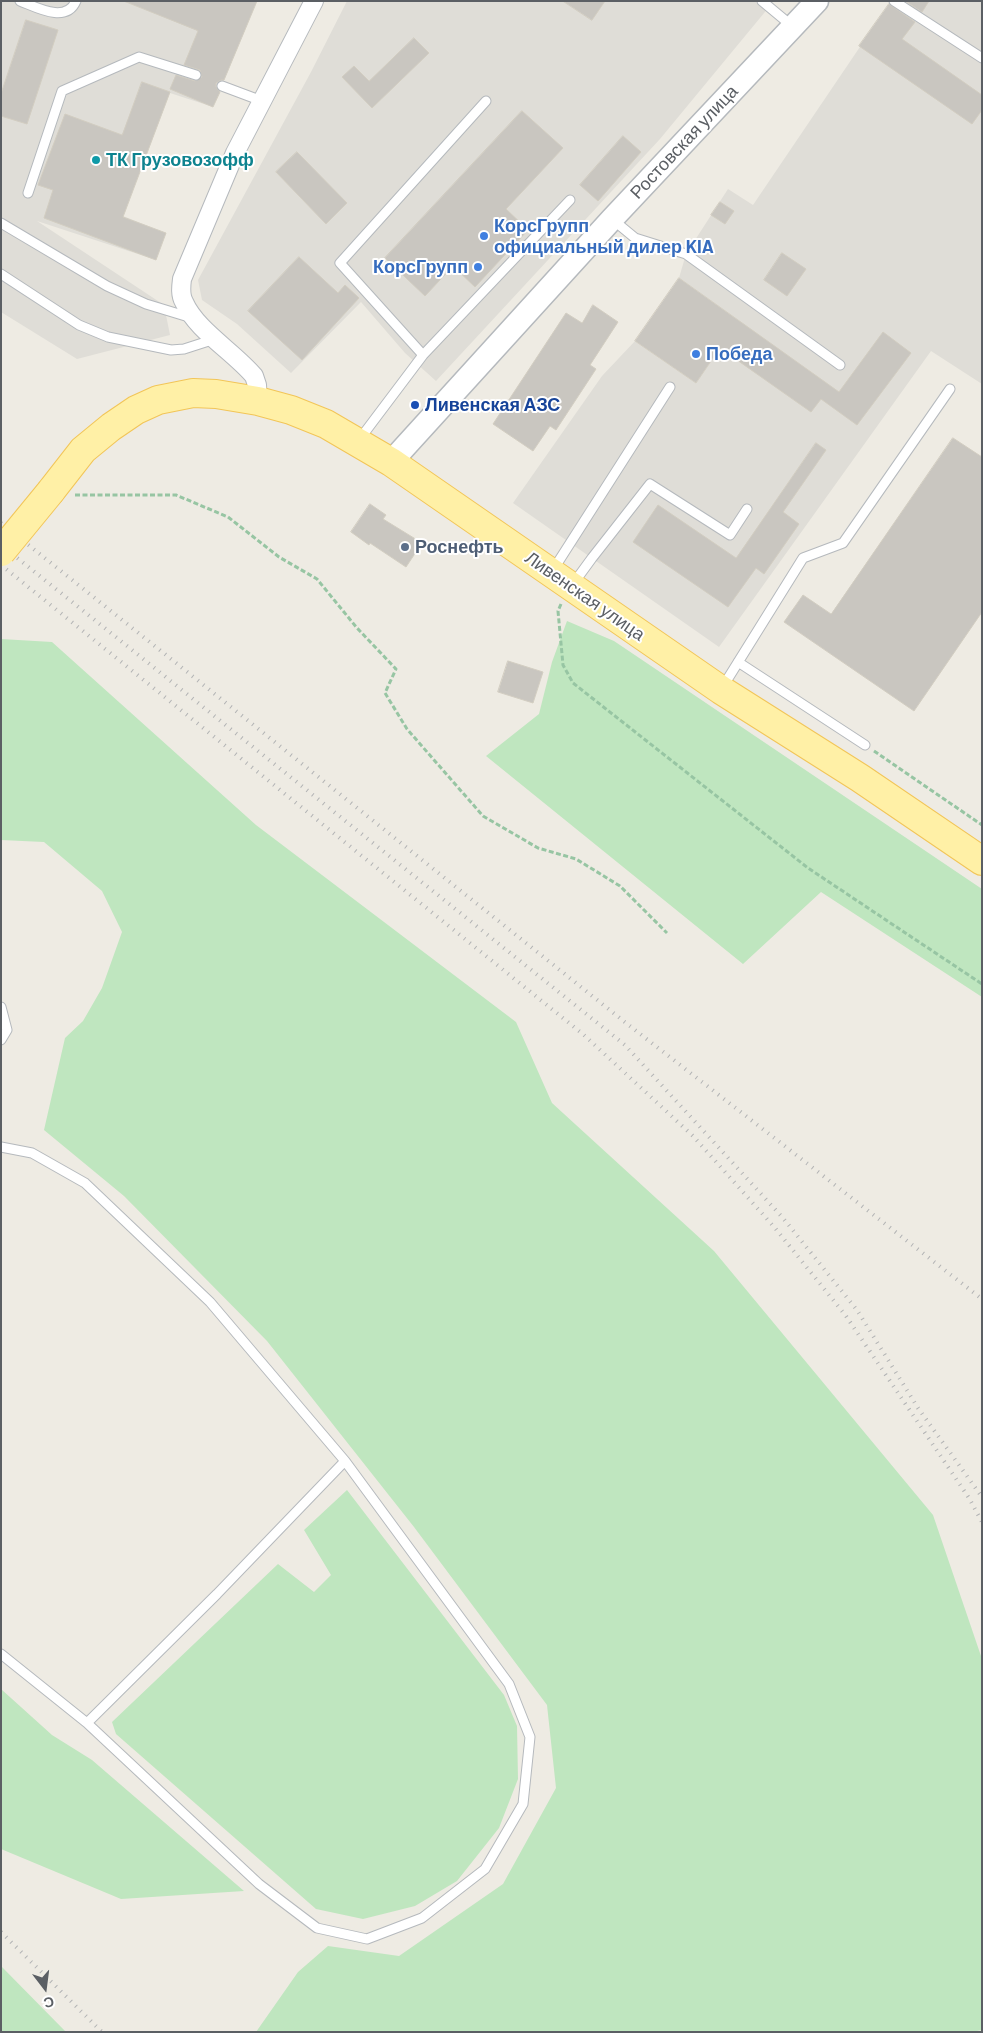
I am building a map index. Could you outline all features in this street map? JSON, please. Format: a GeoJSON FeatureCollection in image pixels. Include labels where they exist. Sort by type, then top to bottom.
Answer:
{"type":"FeatureCollection","features":[{"type":"Feature","properties":{"kind":"main road","name":"Ливенская улица"},"geometry":{"type":"LineString","coordinates":[[1,552],[83,450],[136,410],[158,400],[193,393],[258,401],[291,410],[326,424],[391,462],[721,690],[867,783],[982,861]]}},
{"type":"Feature","properties":{"kind":"street"},"geometry":{"type":"LineString","coordinates":[[258,401],[257,385],[254,376],[194,319],[184,303],[181,293],[182,279],[235,153],[314,1]]}},
{"type":"Feature","properties":{"kind":"street","name":"Ростовская улица"},"geometry":{"type":"LineString","coordinates":[[391,462],[612,219],[817,1]]}},
{"type":"Feature","properties":{"kind":"lane"},"geometry":{"type":"LineString","coordinates":[[20,1],[55,14],[65,12],[75,5],[76,1]]}},
{"type":"Feature","properties":{"kind":"lane"},"geometry":{"type":"LineString","coordinates":[[762,1],[792,27]]}},
{"type":"Feature","properties":{"kind":"lane"},"geometry":{"type":"LineString","coordinates":[[894,1],[982,58]]}},
{"type":"Feature","properties":{"kind":"lane"},"geometry":{"type":"LineString","coordinates":[[28,193],[62,91],[139,57],[196,75]]}},
{"type":"Feature","properties":{"kind":"lane"},"geometry":{"type":"LineString","coordinates":[[222,86],[262,101]]}},
{"type":"Feature","properties":{"kind":"lane"},"geometry":{"type":"LineString","coordinates":[[423,355],[340,263],[486,101]]}},
{"type":"Feature","properties":{"kind":"lane"},"geometry":{"type":"LineString","coordinates":[[357,442],[423,355],[570,200]]}},
{"type":"Feature","properties":{"kind":"lane"},"geometry":{"type":"LineString","coordinates":[[612,219],[635,238],[686,254],[840,365]]}},
{"type":"Feature","properties":{"kind":"lane"},"geometry":{"type":"LineString","coordinates":[[1,223],[107,286],[146,304],[194,319]]}},
{"type":"Feature","properties":{"kind":"lane"},"geometry":{"type":"LineString","coordinates":[[1,274],[79,326],[108,337],[171,350],[190,348],[215,338]]}},
{"type":"Feature","properties":{"kind":"lane"},"geometry":{"type":"LineString","coordinates":[[562,580],[670,387]]}},
{"type":"Feature","properties":{"kind":"lane"},"geometry":{"type":"LineString","coordinates":[[721,690],[803,558],[842,543],[950,389]]}},
{"type":"Feature","properties":{"kind":"lane"},"geometry":{"type":"LineString","coordinates":[[562,580],[592,558],[650,484],[730,535],[747,509]]}},
{"type":"Feature","properties":{"kind":"lane"},"geometry":{"type":"LineString","coordinates":[[738,662],[865,745]]}},
{"type":"Feature","properties":{"kind":"lane"},"geometry":{"type":"LineString","coordinates":[[1,1007],[7,1030],[1,1040]]}},
{"type":"Feature","properties":{"kind":"lane"},"geometry":{"type":"LineString","coordinates":[[1,1147],[32,1153],[85,1183],[210,1302],[345,1461],[510,1684],[530,1737],[523,1804],[485,1869],[422,1918],[367,1939],[318,1928],[259,1884],[87,1723],[1,1654]]}},
{"type":"Feature","properties":{"kind":"lane"},"geometry":{"type":"LineString","coordinates":[[87,1723],[217,1594],[345,1461]]}},
{"type":"Feature","properties":{"kind":"path"},"geometry":{"type":"LineString","coordinates":[[51,491],[79,496],[176,495],[228,517],[279,557],[317,579],[357,628],[396,669],[385,693],[407,729],[483,816],[538,848],[576,859],[620,886],[666,933]]}},
{"type":"Feature","properties":{"kind":"path"},"geometry":{"type":"LineString","coordinates":[[562,580],[558,611],[563,665],[573,683],[808,868],[982,984]]}},
{"type":"Feature","properties":{"kind":"path"},"geometry":{"type":"LineString","coordinates":[[865,745],[982,825]]}},
{"type":"Feature","properties":{"kind":"shaded area"},"geometry":{"type":"Polygon","coordinates":[[[1,1],[257,1],[213,107],[170,93],[123,216],[166,233],[156,260],[37,221],[164,305],[170,335],[77,359],[1,312],[1,1]]]}},
{"type":"Feature","properties":{"kind":"shaded area"},"geometry":{"type":"Polygon","coordinates":[[[347,1],[774,1],[660,139],[436,381],[405,353],[361,302],[291,373],[237,324],[202,300],[198,280],[311,72],[347,1]]]}},
{"type":"Feature","properties":{"kind":"shaded area"},"geometry":{"type":"Polygon","coordinates":[[[891,1],[982,1],[982,384],[931,351],[719,647],[513,503],[602,376],[635,341],[696,383],[739,321],[679,278],[686,254],[728,189],[753,205],[891,1]]]}},
{"type":"Feature","properties":{"kind":"green space"},"geometry":{"type":"Polygon","coordinates":[[[567,621],[614,641],[982,889],[982,997],[821,892],[743,964],[486,756],[539,714],[552,662],[567,621]]]}},
{"type":"Feature","properties":{"kind":"green space"},"geometry":{"type":"Polygon","coordinates":[[[1,639],[52,642],[256,825],[516,1022],[552,1103],[714,1251],[933,1515],[982,1659],[982,2030],[972,2032],[256,2032],[298,1972],[328,1946],[399,1956],[503,1884],[556,1788],[547,1705],[414,1527],[267,1341],[124,1196],[44,1130],[65,1038],[83,1021],[102,988],[122,932],[102,891],[44,842],[1,840],[1,639]]]}},
{"type":"Feature","properties":{"kind":"green space"},"geometry":{"type":"Polygon","coordinates":[[[347,1490],[504,1695],[517,1726],[518,1779],[499,1828],[457,1881],[415,1906],[363,1919],[316,1909],[116,1734],[112,1722],[278,1564],[314,1592],[331,1575],[304,1530],[347,1490]]]}},
{"type":"Feature","properties":{"kind":"green space"},"geometry":{"type":"Polygon","coordinates":[[[1,1689],[52,1735],[92,1760],[244,1891],[121,1899],[1,1849],[1,1689]]]}},
{"type":"Feature","properties":{"kind":"green space"},"geometry":{"type":"Polygon","coordinates":[[[1,1966],[66,2032],[1,2032],[1,1966]]]}},
{"type":"Feature","properties":{"kind":"building"},"geometry":{"type":"Polygon","coordinates":[[[124,1],[257,1],[224,80],[216,83],[216,87],[220,92],[213,107],[170,89],[176,75],[195,81],[202,77],[200,70],[184,65],[198,31],[124,1]]]}},
{"type":"Feature","properties":{"kind":"building"},"geometry":{"type":"Polygon","coordinates":[[[563,1],[605,1],[592,20],[563,1]]]}},
{"type":"Feature","properties":{"kind":"building"},"geometry":{"type":"Polygon","coordinates":[[[906,1],[929,1],[922,12],[906,1]]]}},
{"type":"Feature","properties":{"kind":"building"},"geometry":{"type":"Polygon","coordinates":[[[889,4],[915,22],[902,39],[982,95],[982,110],[972,124],[859,46],[889,4]]]}},
{"type":"Feature","properties":{"kind":"building"},"geometry":{"type":"Polygon","coordinates":[[[26,20],[58,30],[27,124],[1,116],[1,94],[26,20]]]}},
{"type":"Feature","properties":{"kind":"building"},"geometry":{"type":"Polygon","coordinates":[[[414,38],[429,53],[372,108],[342,77],[354,66],[369,81],[414,38]]]}},
{"type":"Feature","properties":{"kind":"building","name":"ТК Грузовозофф"},"geometry":{"type":"Polygon","coordinates":[[[142,82],[170,92],[123,217],[166,233],[156,260],[44,218],[53,190],[38,185],[65,114],[122,135],[142,82]]]}},
{"type":"Feature","properties":{"kind":"building"},"geometry":{"type":"Polygon","coordinates":[[[522,111],[563,148],[506,209],[528,230],[475,287],[453,266],[425,296],[385,258],[522,111]]]}},
{"type":"Feature","properties":{"kind":"building"},"geometry":{"type":"Polygon","coordinates":[[[623,136],[641,152],[598,201],[580,185],[623,136]]]}},
{"type":"Feature","properties":{"kind":"building"},"geometry":{"type":"Polygon","coordinates":[[[297,152],[347,203],[326,224],[276,172],[297,152]]]}},
{"type":"Feature","properties":{"kind":"building"},"geometry":{"type":"Polygon","coordinates":[[[720,202],[734,211],[725,224],[711,215],[720,202]]]}},
{"type":"Feature","properties":{"kind":"building"},"geometry":{"type":"Polygon","coordinates":[[[782,253],[806,269],[787,296],[764,280],[782,253]]]}},
{"type":"Feature","properties":{"kind":"building"},"geometry":{"type":"Polygon","coordinates":[[[299,257],[338,293],[345,285],[359,298],[302,360],[248,311],[299,257]]]}},
{"type":"Feature","properties":{"kind":"building"},"geometry":{"type":"Polygon","coordinates":[[[679,278],[839,392],[883,332],[911,353],[857,425],[821,399],[811,412],[720,348],[696,383],[635,341],[679,278]]]}},
{"type":"Feature","properties":{"kind":"building"},"geometry":{"type":"Polygon","coordinates":[[[593,305],[618,322],[590,365],[596,369],[556,430],[550,426],[533,451],[493,424],[566,313],[582,323],[593,305]]]}},
{"type":"Feature","properties":{"kind":"building"},"geometry":{"type":"Polygon","coordinates":[[[953,438],[982,457],[982,612],[914,711],[784,622],[803,595],[831,614],[953,438]]]}},
{"type":"Feature","properties":{"kind":"building"},"geometry":{"type":"Polygon","coordinates":[[[816,443],[826,450],[783,512],[799,524],[764,574],[756,568],[728,607],[633,542],[658,505],[736,558],[816,443]]]}},
{"type":"Feature","properties":{"kind":"building"},"geometry":{"type":"Polygon","coordinates":[[[370,504],[386,515],[383,519],[422,543],[406,567],[351,532],[370,504]]]}},
{"type":"Feature","properties":{"kind":"building"},"geometry":{"type":"Polygon","coordinates":[[[508,661],[543,672],[533,703],[498,692],[508,661]]]}},
{"type":"Feature","properties":{"kind":"railway"},"geometry":{"type":"LineString","coordinates":[[1,523],[626,1023],[982,1299]]}},
{"type":"Feature","properties":{"kind":"railway"},"geometry":{"type":"LineString","coordinates":[[1,545],[625,1045],[783,1218],[857,1310],[918,1408],[982,1497]]}},
{"type":"Feature","properties":{"kind":"railway"},"geometry":{"type":"LineString","coordinates":[[1,565],[584,1035],[693,1136],[775,1228],[846,1316],[969,1498],[982,1522]]}},
{"type":"Feature","properties":{"kind":"railway"},"geometry":{"type":"LineString","coordinates":[[1,1932],[102,2032]]}},
{"type":"Feature","properties":{"kind":"place","name":"ТК Грузовозофф"},"geometry":{"type":"Point","coordinates":[96,160]}},
{"type":"Feature","properties":{"kind":"place","name":"КорсГрупп официальный дилер KIA"},"geometry":{"type":"Point","coordinates":[484,236]}},
{"type":"Feature","properties":{"kind":"place","name":"КорсГрупп"},"geometry":{"type":"Point","coordinates":[478,267]}},
{"type":"Feature","properties":{"kind":"place","name":"Победа"},"geometry":{"type":"Point","coordinates":[696,354]}},
{"type":"Feature","properties":{"kind":"place","name":"Ливенская АЗС"},"geometry":{"type":"Point","coordinates":[415,405]}},
{"type":"Feature","properties":{"kind":"place","name":"Роснефть"},"geometry":{"type":"Point","coordinates":[405,547]}}]}
